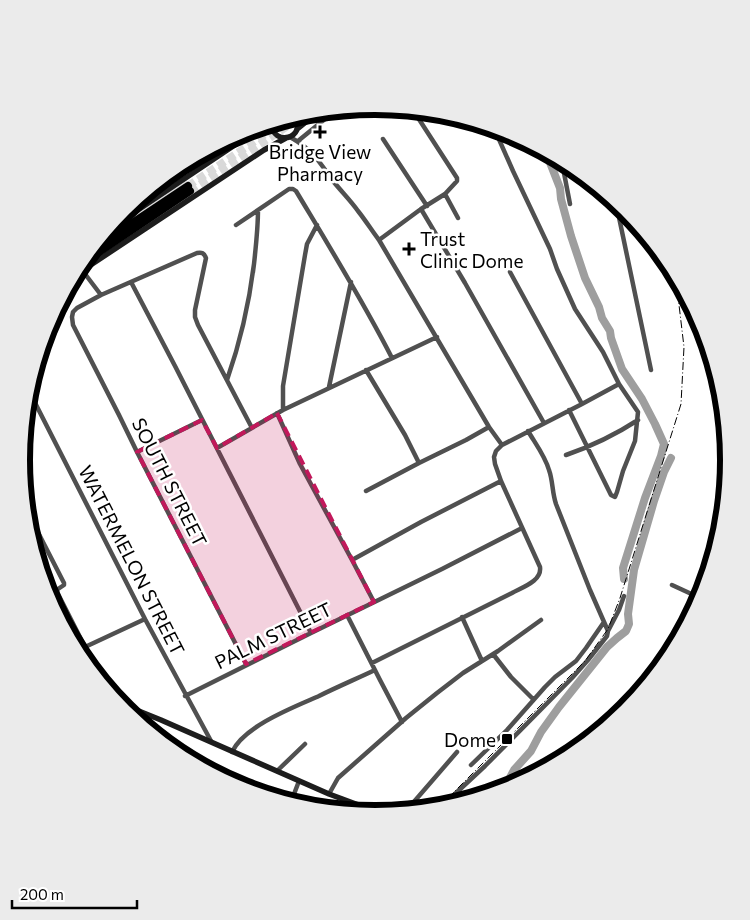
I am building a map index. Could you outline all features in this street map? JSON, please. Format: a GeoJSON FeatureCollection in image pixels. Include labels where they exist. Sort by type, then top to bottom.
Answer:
{"type":"FeatureCollection","features":[{"type":"Feature","properties":{"kind":"highway"},"geometry":{"type":"LineString","coordinates":[[91,264],[189,188],[113,237]]}},
{"type":"Feature","properties":{"kind":"main road"},"geometry":{"type":"LineString","coordinates":[[90,265],[264,150],[288,137],[306,123]]}},
{"type":"Feature","properties":{"kind":"main road"},"geometry":{"type":"LineString","coordinates":[[297,130],[298,124]]}},
{"type":"Feature","properties":{"kind":"main road"},"geometry":{"type":"LineString","coordinates":[[273,131],[278,137],[288,137]]}},
{"type":"Feature","properties":{"kind":"main road"},"geometry":{"type":"LineString","coordinates":[[138,210],[235,145]]}},
{"type":"Feature","properties":{"kind":"main road"},"geometry":{"type":"LineString","coordinates":[[139,711],[356,804]]}},
{"type":"Feature","properties":{"kind":"street"},"geometry":{"type":"LineString","coordinates":[[379,240],[444,194],[457,181],[457,178],[418,118]]}},
{"type":"Feature","properties":{"kind":"street"},"geometry":{"type":"LineString","coordinates":[[300,142],[326,119]]}},
{"type":"Feature","properties":{"kind":"street"},"geometry":{"type":"LineString","coordinates":[[297,130],[300,142]]}},
{"type":"Feature","properties":{"kind":"street"},"geometry":{"type":"LineString","coordinates":[[288,137],[300,142],[322,163],[333,181],[379,240],[502,445]]}},
{"type":"Feature","properties":{"kind":"street"},"geometry":{"type":"LineString","coordinates":[[498,138],[550,249],[575,309],[603,352],[619,384],[638,412],[635,441],[615,496],[610,495],[569,410]]}},
{"type":"Feature","properties":{"kind":"street"},"geometry":{"type":"LineString","coordinates":[[383,140],[427,206]]}},
{"type":"Feature","properties":{"kind":"street"},"geometry":{"type":"LineString","coordinates":[[564,171],[570,204]]}},
{"type":"Feature","properties":{"kind":"street"},"geometry":{"type":"LineString","coordinates":[[236,225],[289,189],[296,191],[351,282],[392,358]]}},
{"type":"Feature","properties":{"kind":"street"},"geometry":{"type":"LineString","coordinates":[[444,194],[458,218]]}},
{"type":"Feature","properties":{"kind":"street"},"geometry":{"type":"LineString","coordinates":[[421,209],[544,423]]}},
{"type":"Feature","properties":{"kind":"street"},"geometry":{"type":"LineString","coordinates":[[227,380],[238,345],[251,287],[258,210]]}},
{"type":"Feature","properties":{"kind":"street"},"geometry":{"type":"LineString","coordinates":[[619,216],[650,370]]}},
{"type":"Feature","properties":{"kind":"street"},"geometry":{"type":"LineString","coordinates":[[284,410],[283,386],[305,255],[307,244],[317,225]]}},
{"type":"Feature","properties":{"kind":"street"},"geometry":{"type":"LineString","coordinates":[[85,273],[101,295],[197,253],[201,252],[205,255],[195,317],[252,428]]}},
{"type":"Feature","properties":{"kind":"street"},"geometry":{"type":"LineString","coordinates":[[510,272],[582,404]]}},
{"type":"Feature","properties":{"kind":"street"},"geometry":{"type":"LineString","coordinates":[[130,282],[311,633]]}},
{"type":"Feature","properties":{"kind":"street"},"geometry":{"type":"LineString","coordinates":[[329,387],[351,282]]}},
{"type":"Feature","properties":{"kind":"street","name":"SOUTH STREET"},"geometry":{"type":"LineString","coordinates":[[101,295],[73,312],[73,325],[246,664]]}},
{"type":"Feature","properties":{"kind":"street"},"geometry":{"type":"LineString","coordinates":[[217,448],[277,413],[437,337]]}},
{"type":"Feature","properties":{"kind":"street"},"geometry":{"type":"LineString","coordinates":[[366,370],[405,435],[419,463]]}},
{"type":"Feature","properties":{"kind":"street"},"geometry":{"type":"LineString","coordinates":[[372,663],[512,593],[539,576],[540,567],[495,464],[494,457],[496,451],[502,445],[619,384]]}},
{"type":"Feature","properties":{"kind":"street","name":"WATERMELON STREET"},"geometry":{"type":"LineString","coordinates":[[35,403],[185,696],[212,743]]}},
{"type":"Feature","properties":{"kind":"street"},"geometry":{"type":"LineString","coordinates":[[277,413],[300,464],[374,602]]}},
{"type":"Feature","properties":{"kind":"street"},"geometry":{"type":"LineString","coordinates":[[137,452],[202,420]]}},
{"type":"Feature","properties":{"kind":"street"},"geometry":{"type":"LineString","coordinates":[[566,455],[587,448],[638,420]]}},
{"type":"Feature","properties":{"kind":"street"},"geometry":{"type":"LineString","coordinates":[[366,491],[466,440],[489,426]]}},
{"type":"Feature","properties":{"kind":"street"},"geometry":{"type":"LineString","coordinates":[[528,431],[547,464],[552,494],[608,631]]}},
{"type":"Feature","properties":{"kind":"street"},"geometry":{"type":"LineString","coordinates":[[352,560],[501,481]]}},
{"type":"Feature","properties":{"kind":"street"},"geometry":{"type":"LineString","coordinates":[[348,615],[522,528]]}},
{"type":"Feature","properties":{"kind":"street"},"geometry":{"type":"LineString","coordinates":[[39,534],[64,582],[64,585],[57,592],[85,647],[145,619]]}},
{"type":"Feature","properties":{"kind":"street"},"geometry":{"type":"LineString","coordinates":[[672,585],[693,595]]}},
{"type":"Feature","properties":{"kind":"street"},"geometry":{"type":"LineString","coordinates":[[453,795],[572,678],[598,648],[607,636],[624,596]]}},
{"type":"Feature","properties":{"kind":"street","name":"PALM STREET"},"geometry":{"type":"LineString","coordinates":[[185,696],[246,664],[348,615],[402,722]]}},
{"type":"Feature","properties":{"kind":"street"},"geometry":{"type":"LineString","coordinates":[[462,617],[482,661]]}},
{"type":"Feature","properties":{"kind":"street"},"geometry":{"type":"LineString","coordinates":[[329,794],[338,778],[402,722],[463,673],[494,654],[541,620]]}},
{"type":"Feature","properties":{"kind":"street"},"geometry":{"type":"LineString","coordinates":[[471,765],[507,730],[532,700],[555,677],[576,661],[604,622]]}},
{"type":"Feature","properties":{"kind":"street"},"geometry":{"type":"LineString","coordinates":[[494,654],[511,677],[532,700]]}},
{"type":"Feature","properties":{"kind":"street"},"geometry":{"type":"LineString","coordinates":[[232,752],[238,742],[265,721],[375,670]]}},
{"type":"Feature","properties":{"kind":"street"},"geometry":{"type":"LineString","coordinates":[[277,771],[305,744]]}},
{"type":"Feature","properties":{"kind":"street"},"geometry":{"type":"LineString","coordinates":[[413,803],[457,752]]}},
{"type":"Feature","properties":{"kind":"street"},"geometry":{"type":"LineString","coordinates":[[294,795],[299,781]]}},
{"type":"Feature","properties":{"kind":"highlighted area"},"geometry":{"type":"Polygon","coordinates":[[[277,413],[374,602],[246,664],[137,452],[202,420],[217,448],[277,413]]]}},
{"type":"Feature","properties":{"kind":"waterway"},"geometry":{"type":"LineString","coordinates":[[550,162],[560,188],[571,236],[585,278],[599,307],[602,318],[610,331],[622,369],[642,399],[664,444],[623,568],[624,579]]}},
{"type":"Feature","properties":{"kind":"waterway"},"geometry":{"type":"LineString","coordinates":[[510,778],[514,770],[531,751],[541,732],[559,707],[607,647],[626,631],[629,624],[628,614],[634,570],[654,501],[671,458]]}},
{"type":"Feature","properties":{"kind":"tunnel"},"geometry":{"type":"LineString","coordinates":[[190,191],[286,127]]}},
{"type":"Feature","properties":{"kind":"tunnel"},"geometry":{"type":"LineString","coordinates":[[188,186],[269,132]]}},
{"type":"Feature","properties":{"kind":"railway"},"geometry":{"type":"LineString","coordinates":[[450,796],[585,661],[608,629],[620,598],[681,404],[684,347],[678,295]]}},
{"type":"Feature","properties":{"kind":"place","name":"Bridge View Pharmacy"},"geometry":{"type":"Point","coordinates":[320,132]}},
{"type":"Feature","properties":{"kind":"place","name":"Trust Clinic Dome"},"geometry":{"type":"Point","coordinates":[409,249]}},
{"type":"Feature","properties":{"kind":"place","name":"Dome"},"geometry":{"type":"Point","coordinates":[507,739]}}]}
